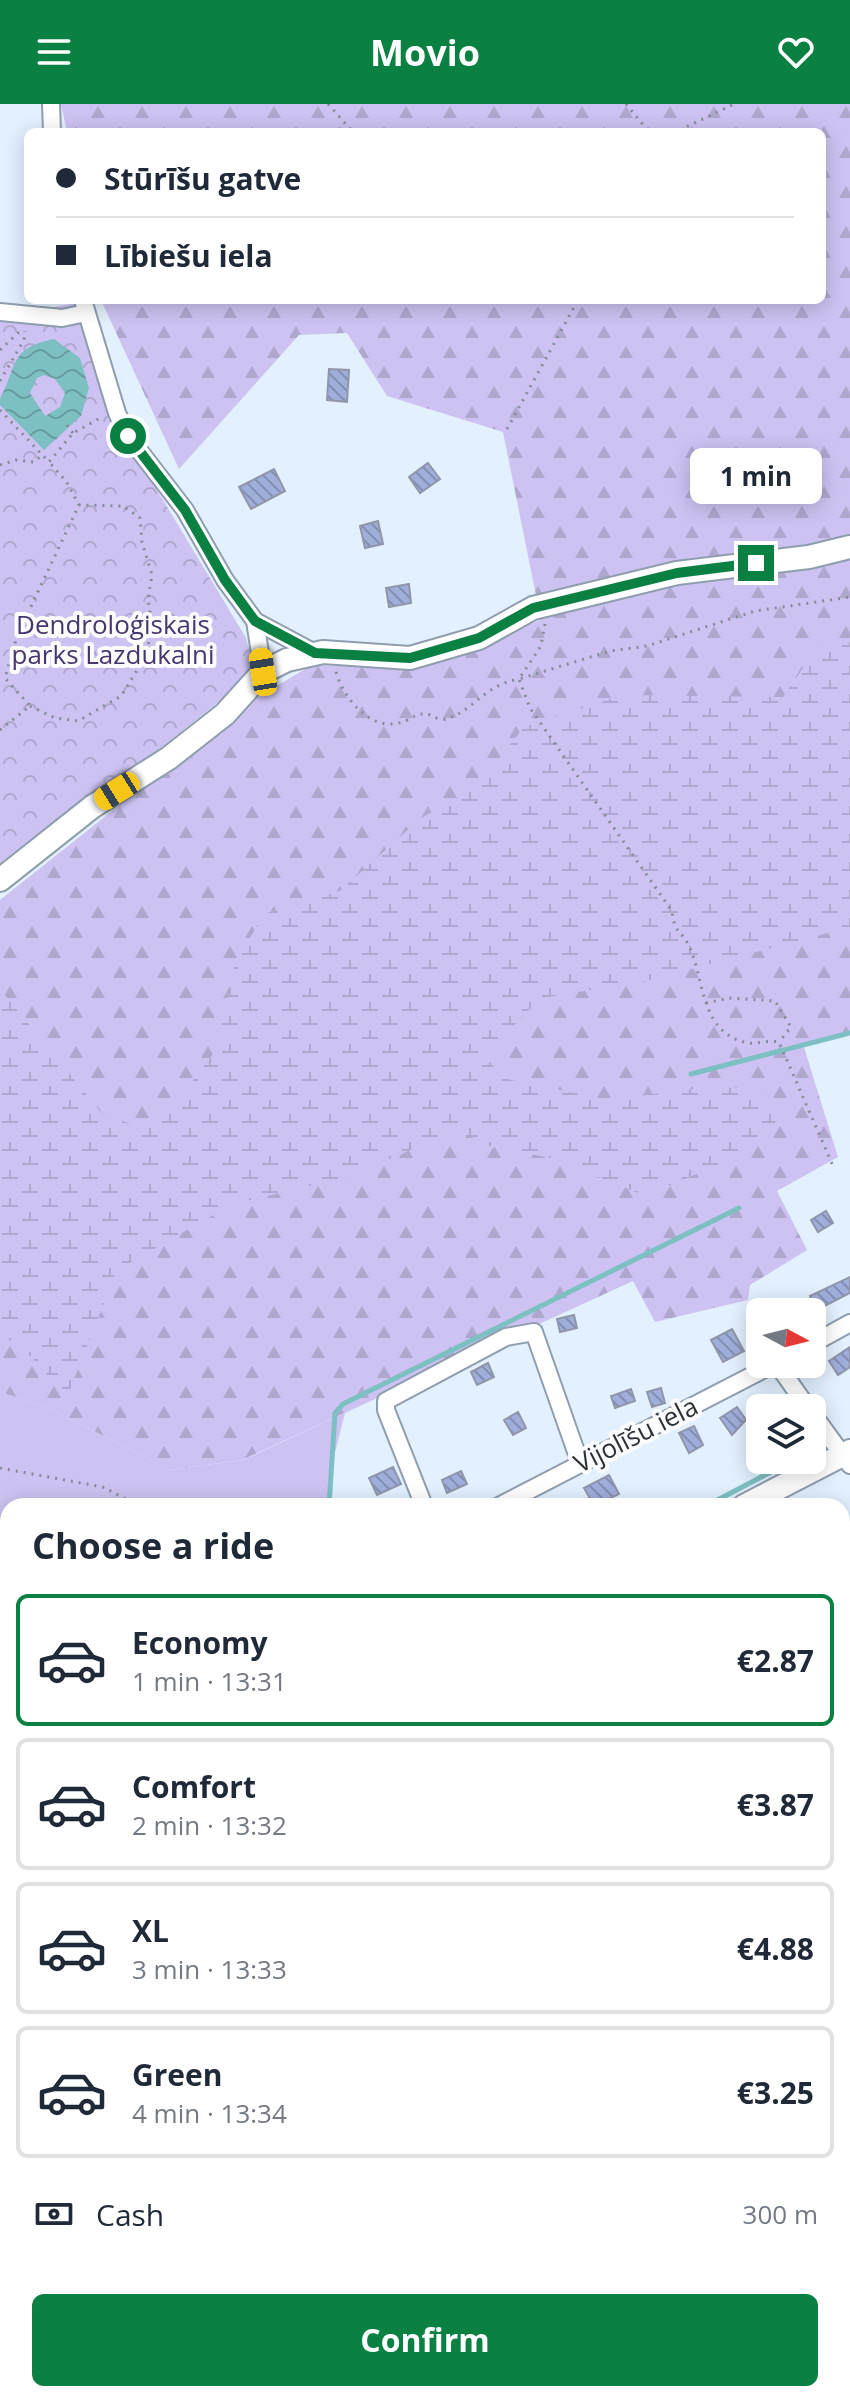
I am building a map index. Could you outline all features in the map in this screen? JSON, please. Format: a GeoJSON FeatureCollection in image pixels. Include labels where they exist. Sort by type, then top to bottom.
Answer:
{"type":"FeatureCollection","features":[{"type":"Feature","properties":{"kind":"street"},"geometry":{"type":"LineString","coordinates":[[51,104],[52,128]]}},
{"type":"Feature","properties":{"kind":"street"},"geometry":{"type":"LineString","coordinates":[[0,312],[62,318],[85,307],[117,413],[128,436],[185,510],[225,580],[255,621],[263,672]]}},
{"type":"Feature","properties":{"kind":"street"},"geometry":{"type":"LineString","coordinates":[[0,880],[92,807],[192,741],[239,701],[263,672],[326,653],[410,658],[479,638],[533,608],[548,604],[677,573],[809,557],[850,547]]}},
{"type":"Feature","properties":{"kind":"street"},"geometry":{"type":"LineString","coordinates":[[255,621],[326,653]]}},
{"type":"Feature","properties":{"kind":"street"},"geometry":{"type":"LineString","coordinates":[[826,1336],[850,1323]]}},
{"type":"Feature","properties":{"kind":"street"},"geometry":{"type":"LineString","coordinates":[[421,1498],[386,1410],[386,1401],[506,1337],[534,1332],[580,1463]]}},
{"type":"Feature","properties":{"kind":"street","name":"Vijolīšu iela"},"geometry":{"type":"LineString","coordinates":[[514,1498],[747,1378]]}},
{"type":"Feature","properties":{"kind":"street"},"geometry":{"type":"LineString","coordinates":[[761,1498],[847,1457],[826,1431]]}},
{"type":"Feature","properties":{"kind":"path"},"geometry":{"type":"LineString","coordinates":[[328,104],[349,128]]}},
{"type":"Feature","properties":{"kind":"path"},"geometry":{"type":"LineString","coordinates":[[626,104],[646,128]]}},
{"type":"Feature","properties":{"kind":"path"},"geometry":{"type":"LineString","coordinates":[[684,128],[734,104]]}},
{"type":"Feature","properties":{"kind":"path"},"geometry":{"type":"LineString","coordinates":[[507,429],[576,304]]}},
{"type":"Feature","properties":{"kind":"path"},"geometry":{"type":"LineString","coordinates":[[0,350],[25,326],[24,340],[0,381]]}},
{"type":"Feature","properties":{"kind":"path"},"geometry":{"type":"LineString","coordinates":[[1,411],[66,481],[79,505]]}},
{"type":"Feature","properties":{"kind":"path"},"geometry":{"type":"LineString","coordinates":[[49,462],[73,433],[90,420],[117,413]]}},
{"type":"Feature","properties":{"kind":"path"},"geometry":{"type":"LineString","coordinates":[[67,425],[73,433]]}},
{"type":"Feature","properties":{"kind":"path"},"geometry":{"type":"LineString","coordinates":[[0,465],[16,460],[34,462],[42,455]]}},
{"type":"Feature","properties":{"kind":"path"},"geometry":{"type":"LineString","coordinates":[[79,505],[123,506],[140,518],[142,542],[152,575],[148,599],[152,626],[146,656],[121,696],[78,721],[55,718],[30,706],[5,678],[17,636],[79,505]]}},
{"type":"Feature","properties":{"kind":"path"},"geometry":{"type":"LineString","coordinates":[[326,653],[339,683],[361,713],[379,722],[395,724],[415,714],[429,713],[440,720],[454,718],[498,682],[519,679],[610,651],[647,646],[755,611],[850,597]]}},
{"type":"Feature","properties":{"kind":"path"},"geometry":{"type":"LineString","coordinates":[[519,679],[541,646],[548,604]]}},
{"type":"Feature","properties":{"kind":"path"},"geometry":{"type":"LineString","coordinates":[[519,679],[530,708],[636,861],[653,879],[658,896],[672,911],[674,930],[688,945],[705,1003],[723,1031],[749,1043],[764,1040],[780,1043]]}},
{"type":"Feature","properties":{"kind":"path"},"geometry":{"type":"LineString","coordinates":[[0,730],[30,706]]}},
{"type":"Feature","properties":{"kind":"path"},"geometry":{"type":"LineString","coordinates":[[705,1003],[729,998],[775,1001],[791,1027],[780,1043]]}},
{"type":"Feature","properties":{"kind":"path"},"geometry":{"type":"LineString","coordinates":[[780,1043],[833,1166]]}},
{"type":"Feature","properties":{"kind":"path"},"geometry":{"type":"LineString","coordinates":[[0,1468],[103,1487],[124,1498]]}},
{"type":"Feature","properties":{"kind":"green space"},"geometry":{"type":"Polygon","coordinates":[[[61,104],[850,104],[850,1031],[803,1044],[838,1157],[777,1191],[807,1250],[750,1285],[746,1300],[655,1322],[633,1281],[242,1460],[170,1470],[47,1407],[0,1392],[0,900],[248,703],[312,665],[409,668],[541,620],[503,432],[387,396],[347,333],[299,335],[179,469],[103,304],[826,304],[826,128],[66,128],[61,104]]]}},
{"type":"Feature","properties":{"kind":"green space","name":"Dendroloģiskais parks Lazdukalni"},"geometry":{"type":"Polygon","coordinates":[[[77,304],[118,425],[246,638],[256,672],[0,876],[0,306],[36,310],[77,304]]]}},
{"type":"Feature","properties":{"kind":"green space"},"geometry":{"type":"Polygon","coordinates":[[[850,642],[850,927],[647,981],[541,998],[483,1056],[507,1079],[609,1100],[693,1089],[758,1087],[777,1121],[726,1161],[646,1196],[551,1158],[488,1146],[457,1129],[353,1176],[233,1204],[117,1270],[67,1397],[14,1338],[0,1346],[0,989],[105,1117],[156,1129],[216,1050],[236,962],[264,914],[340,891],[421,818],[475,789],[524,727],[623,695],[783,697],[818,646],[850,642]]]}},
{"type":"Feature","properties":{"kind":"green space"},"geometry":{"type":"Polygon","coordinates":[[[0,1392],[47,1407],[170,1470],[243,1460],[345,1413],[329,1476],[332,1498],[0,1498],[0,1392]]]}},
{"type":"Feature","properties":{"kind":"water"},"geometry":{"type":"Polygon","coordinates":[[[54,339],[80,358],[89,388],[81,416],[44,450],[0,405],[17,360],[29,347],[54,339]],[[44,375],[37,378],[30,393],[45,416],[60,407],[65,393],[55,379],[44,375]]]}},
{"type":"Feature","properties":{"kind":"building"},"geometry":{"type":"Polygon","coordinates":[[[329,369],[349,370],[347,402],[327,400],[329,369]]]}},
{"type":"Feature","properties":{"kind":"building"},"geometry":{"type":"Polygon","coordinates":[[[428,463],[440,479],[420,493],[409,477],[428,463]]]}},
{"type":"Feature","properties":{"kind":"building"},"geometry":{"type":"Polygon","coordinates":[[[274,469],[285,491],[251,509],[239,487],[274,469]]]}},
{"type":"Feature","properties":{"kind":"building"},"geometry":{"type":"Polygon","coordinates":[[[378,521],[383,544],[365,548],[360,526],[378,521]]]}},
{"type":"Feature","properties":{"kind":"building"},"geometry":{"type":"Polygon","coordinates":[[[409,584],[411,603],[389,607],[386,588],[409,584]]]}},
{"type":"Feature","properties":{"kind":"building"},"geometry":{"type":"Polygon","coordinates":[[[826,1211],[833,1223],[818,1232],[811,1220],[826,1211]]]}},
{"type":"Feature","properties":{"kind":"building"},"geometry":{"type":"Polygon","coordinates":[[[850,1277],[850,1293],[826,1305],[826,1298],[810,1296],[850,1277]]]}},
{"type":"Feature","properties":{"kind":"building"},"geometry":{"type":"Polygon","coordinates":[[[574,1315],[577,1328],[560,1332],[557,1319],[574,1315]]]}},
{"type":"Feature","properties":{"kind":"building"},"geometry":{"type":"Polygon","coordinates":[[[732,1329],[744,1351],[723,1362],[711,1340],[732,1329]]]}},
{"type":"Feature","properties":{"kind":"building"},"geometry":{"type":"Polygon","coordinates":[[[850,1347],[850,1367],[838,1375],[829,1361],[850,1347]]]}},
{"type":"Feature","properties":{"kind":"building"},"geometry":{"type":"Polygon","coordinates":[[[488,1363],[494,1377],[477,1385],[471,1372],[488,1363]]]}},
{"type":"Feature","properties":{"kind":"building"},"geometry":{"type":"Polygon","coordinates":[[[661,1388],[665,1403],[652,1407],[647,1392],[661,1388]]]}},
{"type":"Feature","properties":{"kind":"building"},"geometry":{"type":"Polygon","coordinates":[[[631,1389],[635,1401],[615,1408],[611,1396],[631,1389]]]}},
{"type":"Feature","properties":{"kind":"building"},"geometry":{"type":"Polygon","coordinates":[[[737,1407],[746,1420],[732,1435],[720,1418],[737,1407]]]}},
{"type":"Feature","properties":{"kind":"building"},"geometry":{"type":"Polygon","coordinates":[[[518,1412],[526,1428],[513,1435],[504,1420],[518,1412]]]}},
{"type":"Feature","properties":{"kind":"building"},"geometry":{"type":"Polygon","coordinates":[[[694,1426],[703,1445],[689,1453],[679,1433],[694,1426]]]}},
{"type":"Feature","properties":{"kind":"building"},"geometry":{"type":"Polygon","coordinates":[[[393,1467],[401,1484],[377,1495],[369,1478],[393,1467]]]}},
{"type":"Feature","properties":{"kind":"building"},"geometry":{"type":"Polygon","coordinates":[[[461,1471],[467,1484],[447,1493],[442,1480],[461,1471]]]}},
{"type":"Feature","properties":{"kind":"building"},"geometry":{"type":"Polygon","coordinates":[[[609,1475],[619,1494],[611,1498],[590,1498],[584,1488],[609,1475]]]}},
{"type":"Feature","properties":{"kind":"waterway"},"geometry":{"type":"LineString","coordinates":[[691,1074],[850,1033]]}},
{"type":"Feature","properties":{"kind":"waterway"},"geometry":{"type":"LineString","coordinates":[[330,1498],[335,1413],[343,1404],[739,1208]]}},
{"type":"Feature","properties":{"kind":"waterway"},"geometry":{"type":"LineString","coordinates":[[721,1498],[767,1474]]}},
{"type":"Feature","properties":{"kind":"route"},"geometry":{"type":"LineString","coordinates":[[128,436],[185,510],[225,580],[255,621],[315,653],[410,658],[479,638],[533,608],[677,573],[756,563]]}}]}
